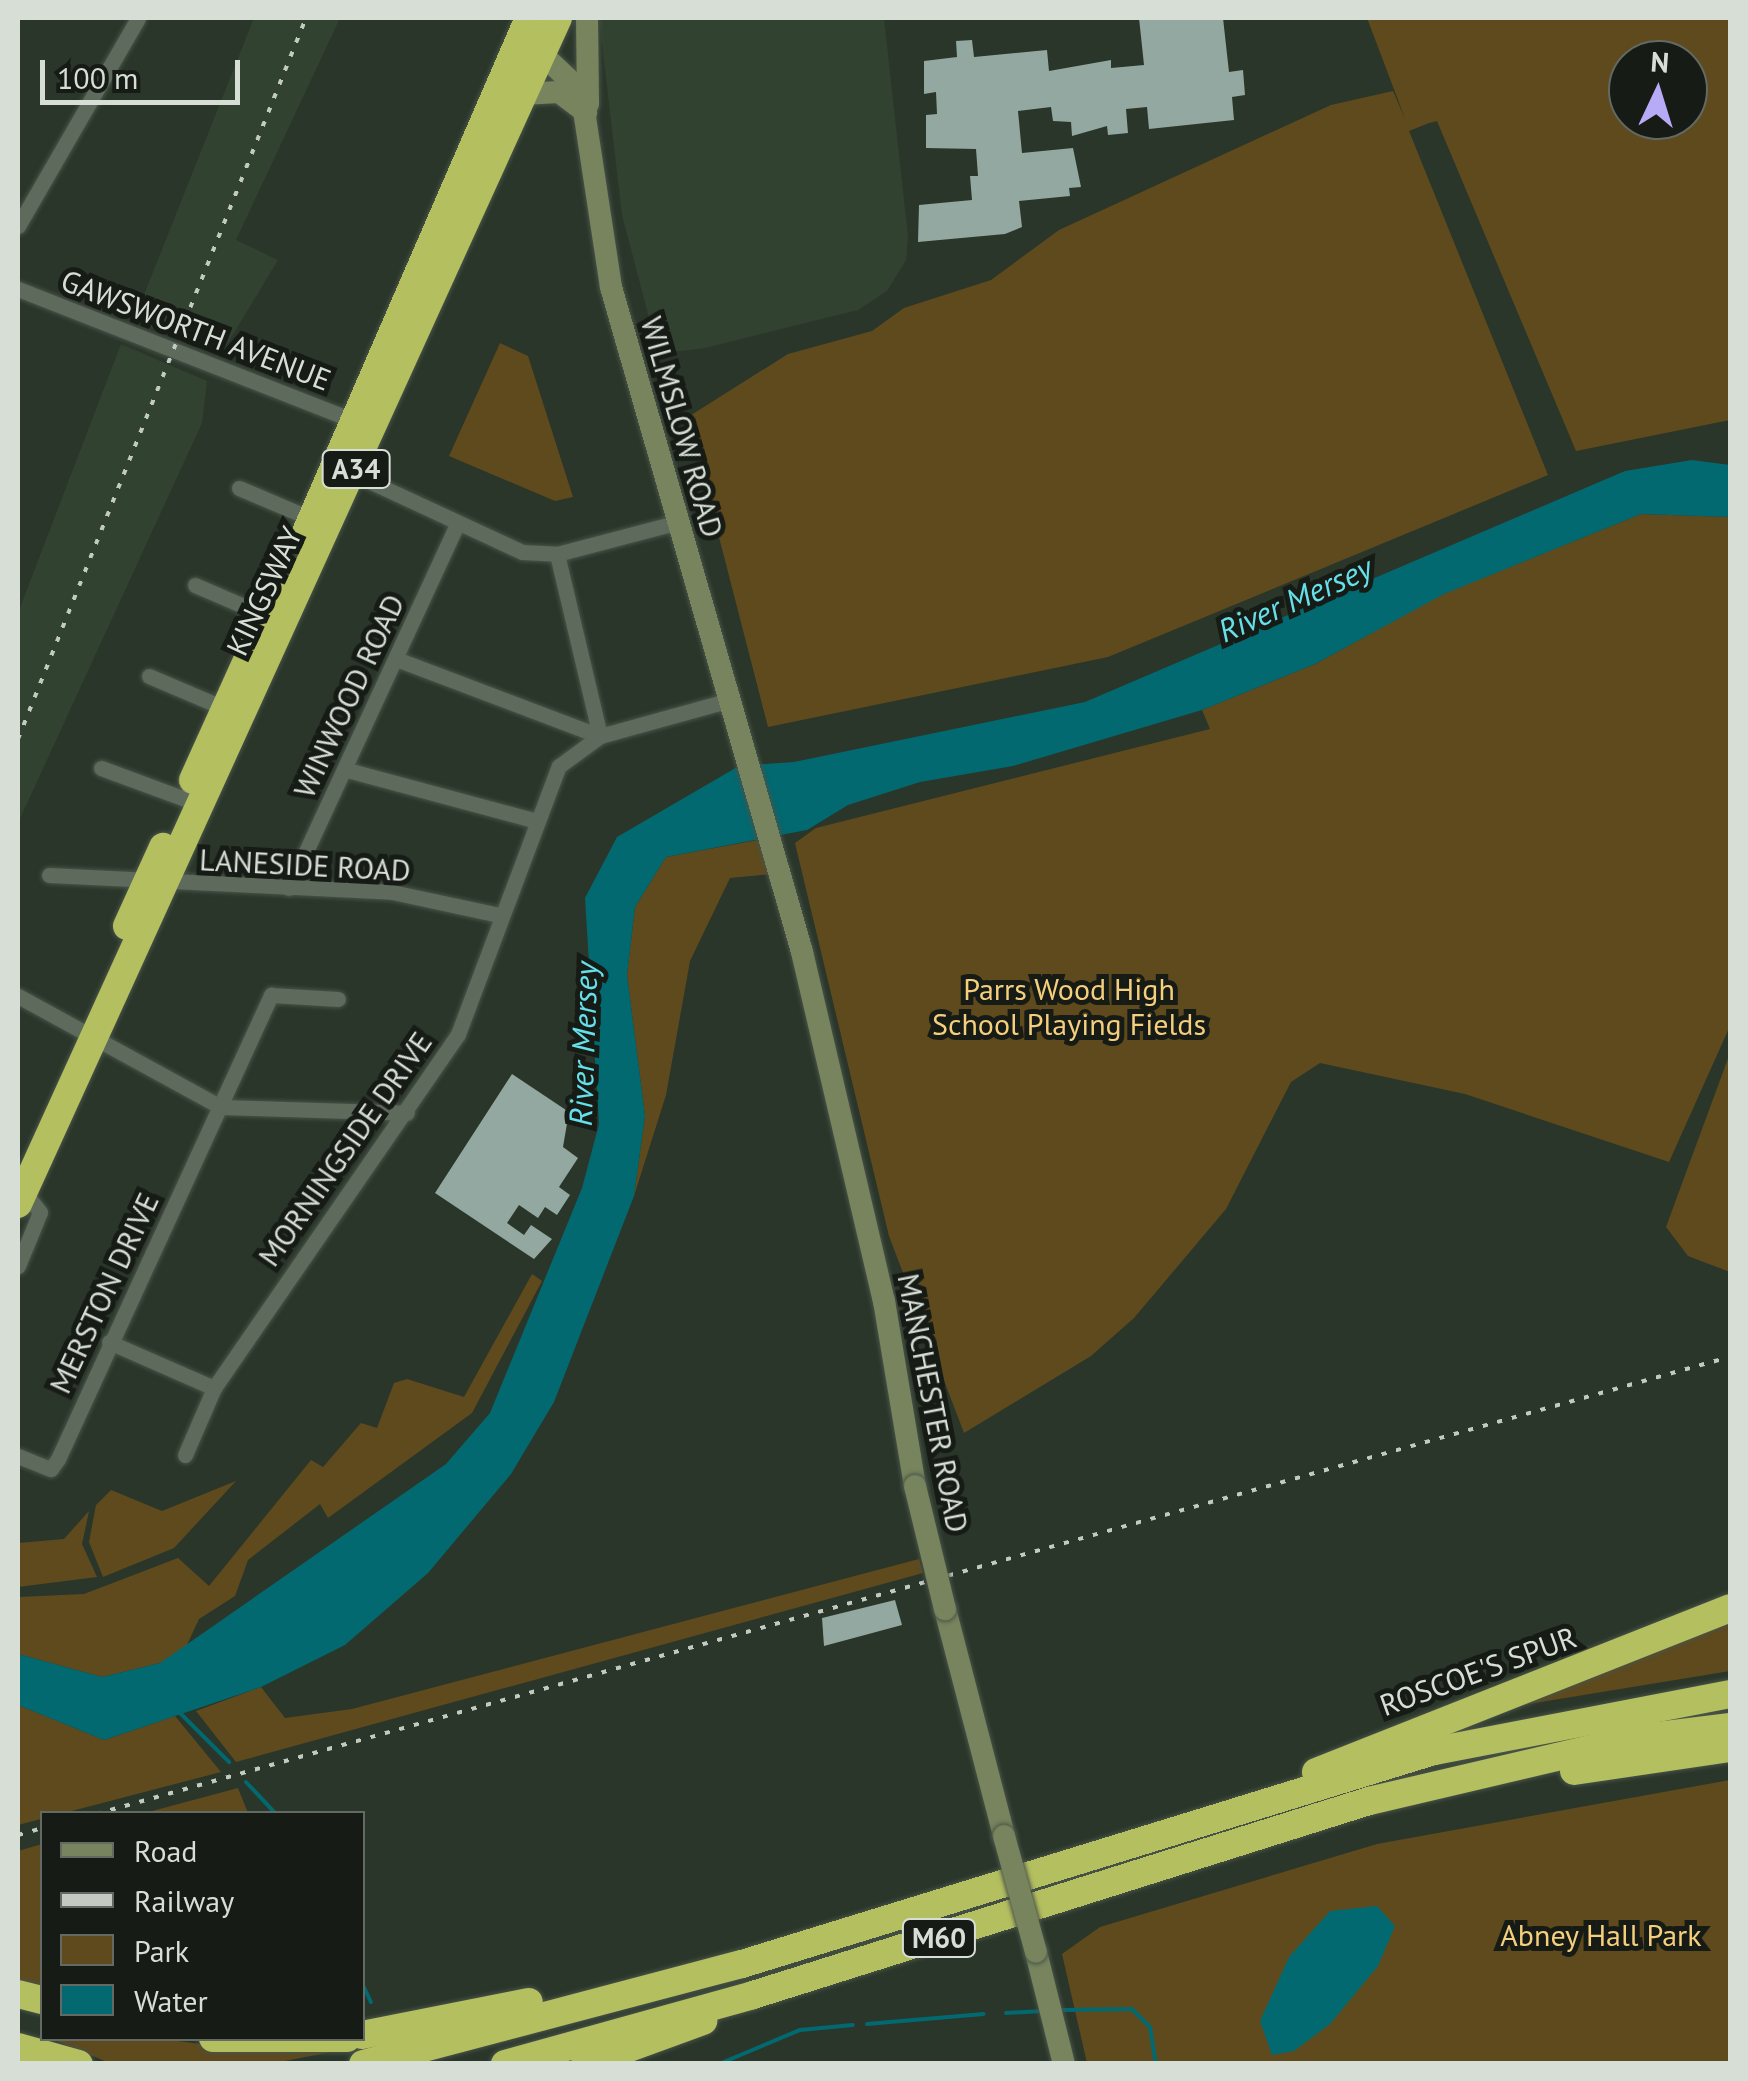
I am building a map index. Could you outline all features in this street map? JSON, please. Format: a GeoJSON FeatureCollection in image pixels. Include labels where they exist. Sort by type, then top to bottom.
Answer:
{"type":"FeatureCollection","features":[{"type":"Feature","properties":{"kind":"highway","name":"KINGSWAY"},"geometry":{"type":"LineString","coordinates":[[156,884],[185,799],[224,708],[530,35],[558,18]]}},
{"type":"Feature","properties":{"kind":"highway","name":"KINGSWAY"},"geometry":{"type":"LineString","coordinates":[[20,1194],[156,884],[354,474],[522,94],[530,35]]}},
{"type":"Feature","properties":{"kind":"highway","name":"KINGSWAY"},"geometry":{"type":"LineString","coordinates":[[18,1161],[89,1032]]}},
{"type":"Feature","properties":{"kind":"highway","name":"ROSCOE'S SPUR"},"geometry":{"type":"LineString","coordinates":[[1252,1804],[1368,1746],[1730,1608]]}},
{"type":"Feature","properties":{"kind":"highway","name":"M60"},"geometry":{"type":"LineString","coordinates":[[363,2064],[742,1964],[1252,1804],[1533,1727],[1730,1694]]}},
{"type":"Feature","properties":{"kind":"highway","name":"M60"},"geometry":{"type":"LineString","coordinates":[[504,2064],[753,1994],[1369,1801],[1633,1739],[1730,1727]]}},
{"type":"Feature","properties":{"kind":"highway","name":"M60"},"geometry":{"type":"LineString","coordinates":[[1369,1801],[1730,1748]]}},
{"type":"Feature","properties":{"kind":"highway","name":"M60"},"geometry":{"type":"LineString","coordinates":[[365,2035],[742,1964]]}},
{"type":"Feature","properties":{"kind":"highway","name":"M60"},"geometry":{"type":"LineString","coordinates":[[585,2064],[669,2038],[753,1994]]}},
{"type":"Feature","properties":{"kind":"highway"},"geometry":{"type":"LineString","coordinates":[[18,2047],[79,2064]]}},
{"type":"Feature","properties":{"kind":"main road","name":"WILMSLOW ROAD"},"geometry":{"type":"LineString","coordinates":[[587,18],[586,112],[611,287],[747,754]]}},
{"type":"Feature","properties":{"kind":"main road","name":"WILMSLOW ROAD"},"geometry":{"type":"LineString","coordinates":[[530,35],[568,71],[586,112]]}},
{"type":"Feature","properties":{"kind":"main road"},"geometry":{"type":"LineString","coordinates":[[522,94],[559,92],[586,112]]}},
{"type":"Feature","properties":{"kind":"main road","name":"MANCHESTER ROAD"},"geometry":{"type":"LineString","coordinates":[[747,754],[880,1283],[915,1486],[945,1610],[1064,2064]]}},
{"type":"Feature","properties":{"kind":"street"},"geometry":{"type":"LineString","coordinates":[[18,226],[138,18]]}},
{"type":"Feature","properties":{"kind":"street","name":"GAWSWORTH AVENUE"},"geometry":{"type":"LineString","coordinates":[[18,289],[355,422]]}},
{"type":"Feature","properties":{"kind":"street"},"geometry":{"type":"LineString","coordinates":[[354,474],[457,526],[522,552],[556,554],[679,522]]}},
{"type":"Feature","properties":{"kind":"street"},"geometry":{"type":"LineString","coordinates":[[239,488],[312,519]]}},
{"type":"Feature","properties":{"kind":"street","name":"WINWOOD ROAD"},"geometry":{"type":"LineString","coordinates":[[289,888],[348,770],[457,526]]}},
{"type":"Feature","properties":{"kind":"street"},"geometry":{"type":"LineString","coordinates":[[556,554],[600,736]]}},
{"type":"Feature","properties":{"kind":"street"},"geometry":{"type":"LineString","coordinates":[[195,584],[267,616]]}},
{"type":"Feature","properties":{"kind":"street"},"geometry":{"type":"LineString","coordinates":[[396,659],[600,736]]}},
{"type":"Feature","properties":{"kind":"street"},"geometry":{"type":"LineString","coordinates":[[149,676],[224,708]]}},
{"type":"Feature","properties":{"kind":"street","name":"MORNINGSIDE DRIVE"},"geometry":{"type":"LineString","coordinates":[[184,1455],[214,1388],[458,1034],[534,820],[559,766],[600,736],[730,700]]}},
{"type":"Feature","properties":{"kind":"street"},"geometry":{"type":"LineString","coordinates":[[101,768],[185,799]]}},
{"type":"Feature","properties":{"kind":"street"},"geometry":{"type":"LineString","coordinates":[[348,770],[534,820]]}},
{"type":"Feature","properties":{"kind":"street","name":"LANESIDE ROAD"},"geometry":{"type":"LineString","coordinates":[[49,876],[156,884],[392,892],[499,915]]}},
{"type":"Feature","properties":{"kind":"street","name":"MERSTON DRIVE"},"geometry":{"type":"LineString","coordinates":[[18,1456],[51,1469],[270,995],[338,999]]}},
{"type":"Feature","properties":{"kind":"street"},"geometry":{"type":"LineString","coordinates":[[18,996],[89,1032],[148,1073],[221,1107],[407,1113]]}},
{"type":"Feature","properties":{"kind":"street","name":"KINGSWAY"},"geometry":{"type":"LineString","coordinates":[[18,1266],[40,1212],[20,1194]]}},
{"type":"Feature","properties":{"kind":"street"},"geometry":{"type":"LineString","coordinates":[[110,1342],[214,1388]]}},
{"type":"Feature","properties":{"kind":"shaded area"},"geometry":{"type":"Polygon","coordinates":[[[254,18],[340,18],[236,240],[278,260],[220,356],[134,320],[254,18]]]}},
{"type":"Feature","properties":{"kind":"shaded area"},"geometry":{"type":"Polygon","coordinates":[[[599,18],[884,18],[908,237],[906,260],[887,291],[858,310],[705,348],[672,352],[656,344],[622,215],[599,18]]]}},
{"type":"Feature","properties":{"kind":"shaded area"},"geometry":{"type":"Polygon","coordinates":[[[121,344],[207,381],[202,423],[18,823],[18,613],[121,344]]]}},
{"type":"Feature","properties":{"kind":"green space"},"geometry":{"type":"Polygon","coordinates":[[[1367,18],[1730,18],[1730,420],[1576,451],[1437,121],[1429,123],[1409,131],[1548,475],[1108,657],[768,727],[688,417],[788,354],[872,331],[904,308],[991,280],[1059,230],[1331,105],[1393,91],[1406,121],[1367,18]]]}},
{"type":"Feature","properties":{"kind":"green space"},"geometry":{"type":"Polygon","coordinates":[[[500,343],[528,356],[573,497],[555,501],[449,456],[500,343]]]}},
{"type":"Feature","properties":{"kind":"green space","name":"Parrs Wood High School Playing Fields"},"geometry":{"type":"Polygon","coordinates":[[[1641,514],[1730,517],[1730,1026],[1669,1162],[1465,1094],[1320,1063],[1291,1082],[1226,1209],[1134,1318],[1091,1356],[964,1433],[889,1236],[795,843],[816,828],[1210,729],[1202,710],[1315,664],[1443,594],[1641,514]]]}},
{"type":"Feature","properties":{"kind":"green space"},"geometry":{"type":"Polygon","coordinates":[[[763,839],[773,874],[730,878],[690,961],[666,1095],[634,1196],[645,1116],[627,975],[635,907],[666,857],[763,839]]]}},
{"type":"Feature","properties":{"kind":"green space"},"geometry":{"type":"Polygon","coordinates":[[[1730,1053],[1730,1272],[1688,1256],[1666,1227],[1730,1053]]]}},
{"type":"Feature","properties":{"kind":"green space"},"geometry":{"type":"Polygon","coordinates":[[[532,1274],[542,1281],[472,1413],[328,1518],[320,1504],[248,1560],[235,1596],[199,1619],[186,1647],[160,1663],[102,1677],[18,1654],[18,1597],[84,1594],[178,1558],[209,1586],[311,1460],[323,1467],[361,1423],[377,1428],[394,1383],[407,1379],[464,1397],[532,1274]]]}},
{"type":"Feature","properties":{"kind":"green space"},"geometry":{"type":"Polygon","coordinates":[[[236,1481],[174,1548],[103,1577],[89,1542],[96,1505],[111,1490],[162,1511],[236,1481]]]}},
{"type":"Feature","properties":{"kind":"green space"},"geometry":{"type":"Polygon","coordinates":[[[89,1511],[82,1544],[97,1577],[18,1587],[18,1543],[64,1539],[89,1511]]]}},
{"type":"Feature","properties":{"kind":"green space"},"geometry":{"type":"Polygon","coordinates":[[[919,1559],[923,1573],[236,1762],[196,1711],[261,1687],[285,1718],[352,1709],[919,1559]]]}},
{"type":"Feature","properties":{"kind":"green space"},"geometry":{"type":"Polygon","coordinates":[[[1730,1618],[1730,1671],[1517,1706],[1730,1618]]]}},
{"type":"Feature","properties":{"kind":"green space"},"geometry":{"type":"Polygon","coordinates":[[[18,1705],[104,1740],[175,1716],[221,1772],[72,1811],[40,1811],[40,1819],[18,1825],[18,1705]]]}},
{"type":"Feature","properties":{"kind":"green space","name":"Abney Hall Park"},"geometry":{"type":"Polygon","coordinates":[[[1730,1780],[1730,2063],[1087,2063],[1062,1954],[1100,1927],[1377,1844],[1730,1780]]]}},
{"type":"Feature","properties":{"kind":"green space"},"geometry":{"type":"Polygon","coordinates":[[[238,1788],[247,1811],[152,1811],[238,1788]]]}},
{"type":"Feature","properties":{"kind":"green space"},"geometry":{"type":"Polygon","coordinates":[[[40,1845],[40,1990],[18,1984],[18,1851],[40,1845]]]}},
{"type":"Feature","properties":{"kind":"green space"},"geometry":{"type":"Polygon","coordinates":[[[57,2041],[178,2041],[341,2050],[275,2063],[112,2064],[57,2041]]]}},
{"type":"Feature","properties":{"kind":"water"},"geometry":{"type":"Polygon","coordinates":[[[1692,460],[1730,465],[1730,517],[1641,514],[1444,594],[1315,664],[1202,710],[1013,766],[920,782],[848,805],[807,830],[666,857],[635,907],[627,975],[645,1116],[634,1196],[554,1402],[511,1474],[428,1573],[345,1645],[261,1687],[104,1740],[18,1705],[18,1654],[102,1677],[160,1663],[446,1464],[490,1413],[582,1188],[599,1124],[585,898],[617,837],[739,766],[794,762],[1085,702],[1625,471],[1692,460]]]}},
{"type":"Feature","properties":{"kind":"water"},"geometry":{"type":"Polygon","coordinates":[[[1377,1906],[1395,1926],[1378,1966],[1330,2024],[1294,2051],[1272,2055],[1260,2021],[1289,1957],[1330,1911],[1377,1906]]]}},
{"type":"Feature","properties":{"kind":"building"},"geometry":{"type":"Polygon","coordinates":[[[1139,18],[1223,18],[1229,72],[1243,70],[1245,95],[1232,97],[1234,120],[1149,129],[1147,107],[1126,109],[1128,133],[1108,135],[1107,126],[1072,136],[1071,122],[1053,121],[1051,107],[1018,111],[1022,153],[1073,148],[1081,187],[1069,188],[1070,196],[1019,201],[1022,227],[1005,234],[918,242],[919,205],[972,200],[970,176],[978,176],[976,149],[926,148],[926,115],[937,114],[936,92],[924,94],[924,61],[957,57],[956,41],[972,40],[974,57],[1047,50],[1049,71],[1111,60],[1111,68],[1144,65],[1139,18]]]}},
{"type":"Feature","properties":{"kind":"building"},"geometry":{"type":"Polygon","coordinates":[[[512,1074],[569,1112],[563,1147],[578,1158],[559,1187],[570,1195],[557,1215],[545,1207],[538,1218],[519,1205],[507,1223],[524,1235],[531,1225],[552,1239],[534,1259],[435,1193],[512,1074]]]}},
{"type":"Feature","properties":{"kind":"building"},"geometry":{"type":"Polygon","coordinates":[[[895,1600],[902,1625],[824,1646],[822,1618],[895,1600]]]}},
{"type":"Feature","properties":{"kind":"waterway"},"geometry":{"type":"LineString","coordinates":[[179,1712],[229,1762]]}},
{"type":"Feature","properties":{"kind":"waterway"},"geometry":{"type":"LineString","coordinates":[[246,1782],[273,1811]]}},
{"type":"Feature","properties":{"kind":"waterway"},"geometry":{"type":"LineString","coordinates":[[365,1989],[371,2002]]}},
{"type":"Feature","properties":{"kind":"waterway"},"geometry":{"type":"LineString","coordinates":[[1063,2010],[1132,2009],[1150,2027],[1156,2064]]}},
{"type":"Feature","properties":{"kind":"waterway"},"geometry":{"type":"LineString","coordinates":[[1006,2013],[1039,2011]]}},
{"type":"Feature","properties":{"kind":"waterway"},"geometry":{"type":"LineString","coordinates":[[867,2024],[984,2014]]}},
{"type":"Feature","properties":{"kind":"waterway"},"geometry":{"type":"LineString","coordinates":[[719,2064],[800,2030],[853,2025]]}},
{"type":"Feature","properties":{"kind":"railway"},"geometry":{"type":"LineString","coordinates":[[18,739],[306,18]]}},
{"type":"Feature","properties":{"kind":"railway"},"geometry":{"type":"LineString","coordinates":[[107,1811],[1730,1357]]}},
{"type":"Feature","properties":{"kind":"railway"},"geometry":{"type":"LineString","coordinates":[[18,1835],[40,1829]]}},
{"type":"Feature","properties":{"kind":"water label","name":"River Mersey"},"geometry":{"type":"Point","coordinates":[1295,599]}},
{"type":"Feature","properties":{"kind":"water label","name":"River Mersey"},"geometry":{"type":"Point","coordinates":[583,1044]}}]}
